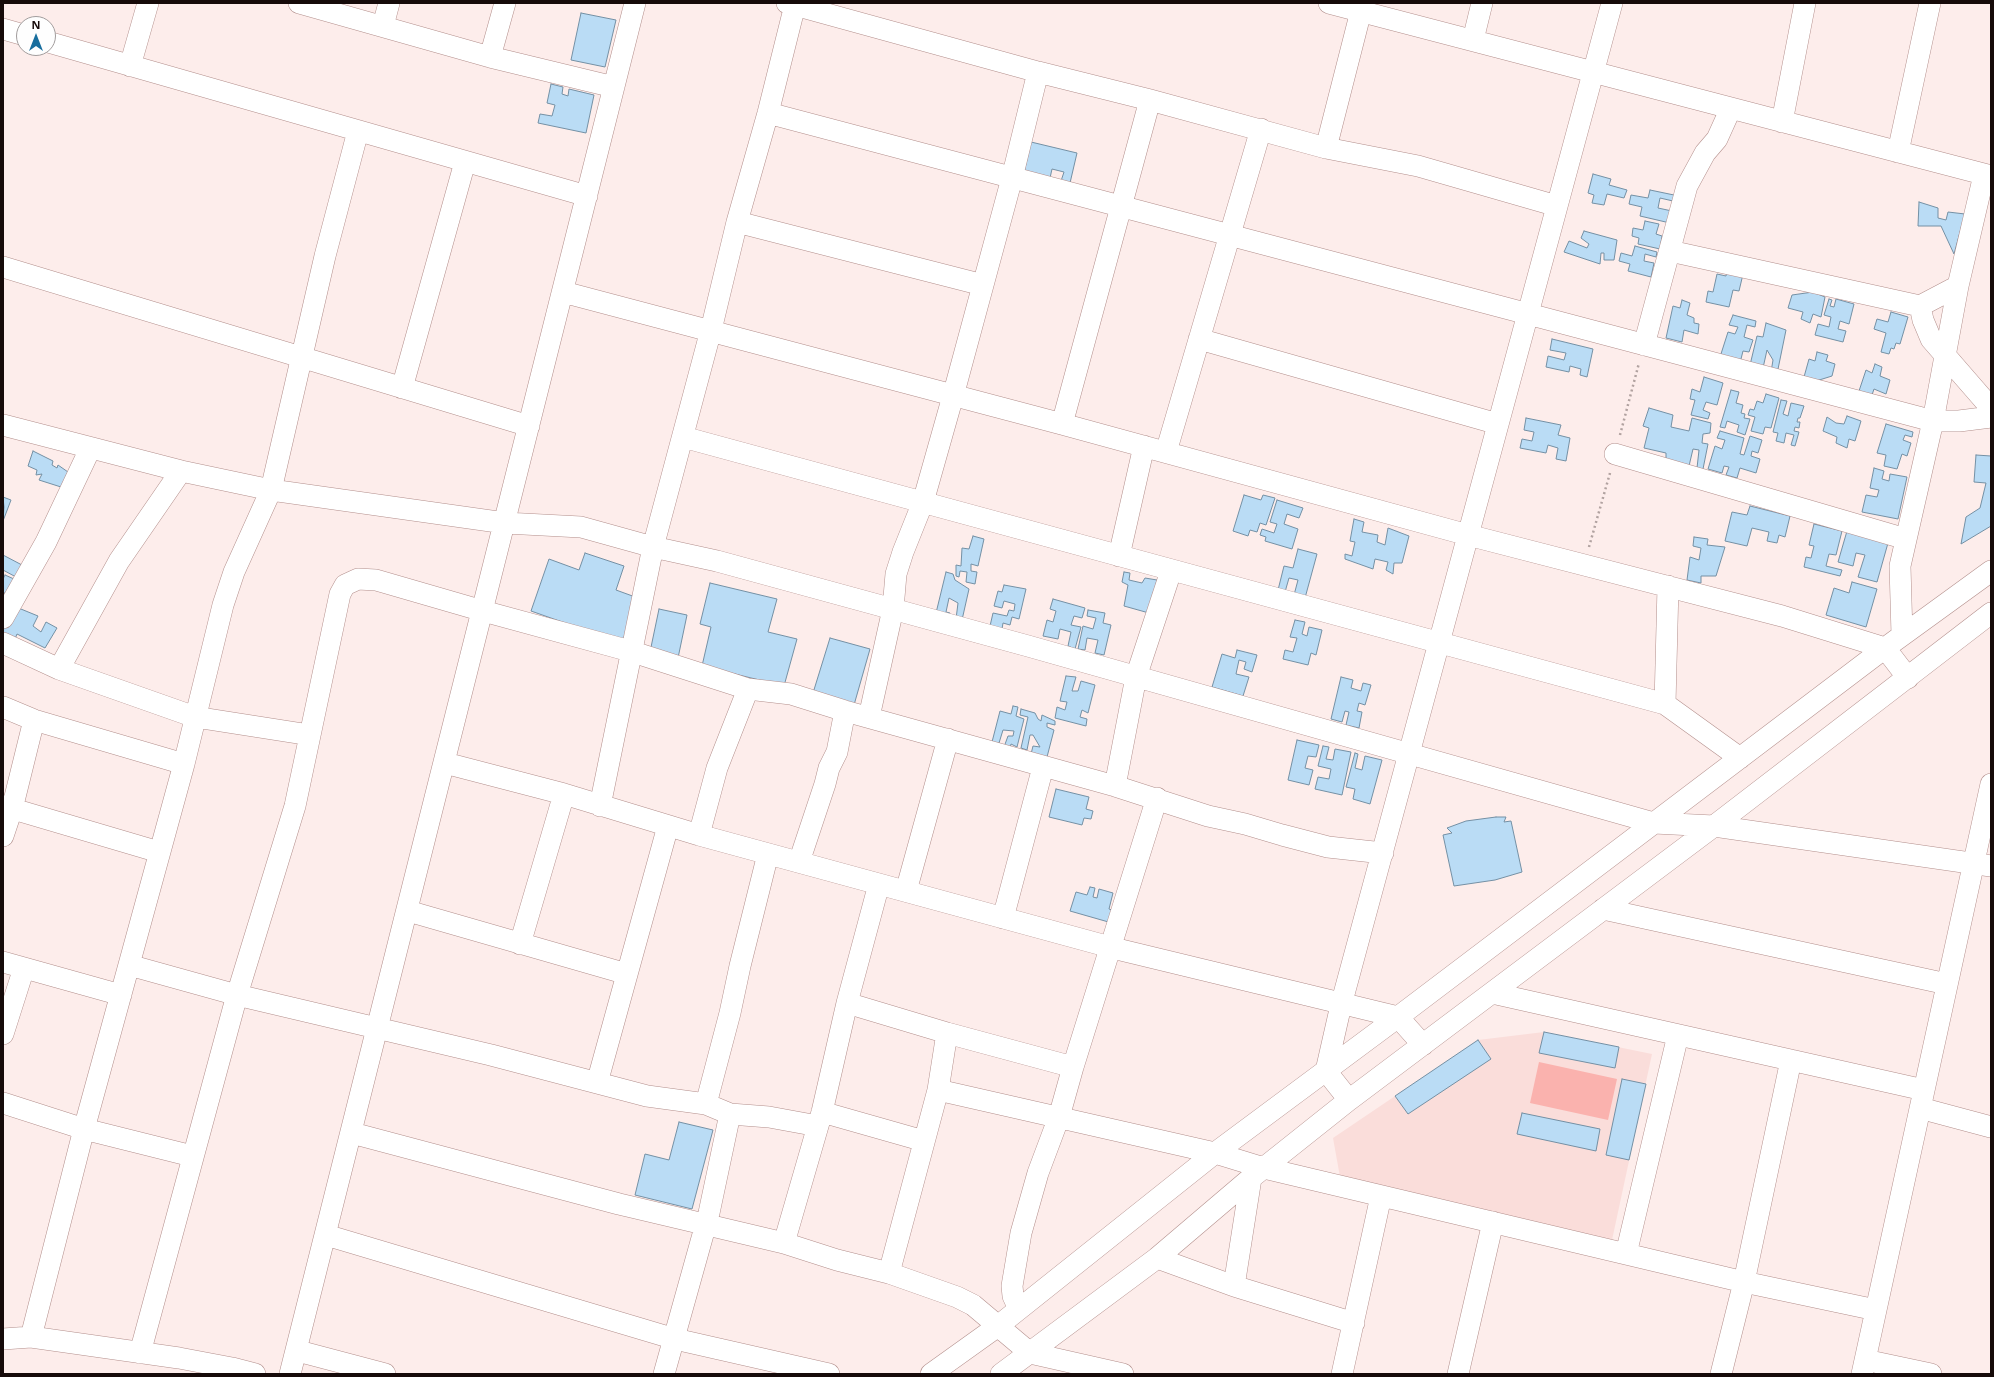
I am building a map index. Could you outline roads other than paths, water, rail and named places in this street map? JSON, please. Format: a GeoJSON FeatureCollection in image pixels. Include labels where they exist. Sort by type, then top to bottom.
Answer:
{"type":"FeatureCollection","features":[{"type":"Feature","properties":{"kind":"street"},"geometry":{"type":"LineString","coordinates":[[130,66],[148,3]]}},
{"type":"Feature","properties":{"kind":"street"},"geometry":{"type":"LineString","coordinates":[[299,3],[490,57],[614,87]]}},
{"type":"Feature","properties":{"kind":"street"},"geometry":{"type":"LineString","coordinates":[[382,26],[389,3]]}},
{"type":"Feature","properties":{"kind":"street"},"geometry":{"type":"LineString","coordinates":[[490,57],[504,3]]}},
{"type":"Feature","properties":{"kind":"street"},"geometry":{"type":"LineString","coordinates":[[290,1374],[298,1351],[635,3]]}},
{"type":"Feature","properties":{"kind":"street"},"geometry":{"type":"LineString","coordinates":[[1329,3],[1988,176],[1958,286],[1933,421],[1900,566],[1902,635]]}},
{"type":"Feature","properties":{"kind":"street"},"geometry":{"type":"LineString","coordinates":[[1473,40],[1482,3]]}},
{"type":"Feature","properties":{"kind":"street"},"geometry":{"type":"LineString","coordinates":[[1326,1071],[1341,1005],[1612,3]]}},
{"type":"Feature","properties":{"kind":"street"},"geometry":{"type":"LineString","coordinates":[[1782,122],[1805,3]]}},
{"type":"Feature","properties":{"kind":"street"},"geometry":{"type":"LineString","coordinates":[[1898,152],[1930,3]]}},
{"type":"Feature","properties":{"kind":"street"},"geometry":{"type":"LineString","coordinates":[[600,806],[630,651],[653,547],[712,330],[737,222],[768,113],[791,4],[1038,72],[1261,129],[1326,148],[1418,166],[1557,206]]}},
{"type":"Feature","properties":{"kind":"street"},"geometry":{"type":"LineString","coordinates":[[1326,148],[1361,11]]}},
{"type":"Feature","properties":{"kind":"street"},"geometry":{"type":"LineString","coordinates":[[3,29],[16,33]]}},
{"type":"Feature","properties":{"kind":"street"},"geometry":{"type":"LineString","coordinates":[[56,44],[587,196]]}},
{"type":"Feature","properties":{"kind":"street"},"geometry":{"type":"LineString","coordinates":[[869,717],[893,609],[896,574],[922,502],[953,396],[1012,178],[1038,72]]}},
{"type":"Feature","properties":{"kind":"street"},"geometry":{"type":"LineString","coordinates":[[1062,424],[1150,100]]}},
{"type":"Feature","properties":{"kind":"street"},"geometry":{"type":"LineString","coordinates":[[1644,345],[1688,186],[1705,153],[1717,139],[1731,108]]}},
{"type":"Feature","properties":{"kind":"street"},"geometry":{"type":"LineString","coordinates":[[768,113],[1933,421],[1991,417]]}},
{"type":"Feature","properties":{"kind":"street"},"geometry":{"type":"LineString","coordinates":[[1166,452],[1261,129]]}},
{"type":"Feature","properties":{"kind":"street"},"geometry":{"type":"LineString","coordinates":[[31,1337],[84,1128],[129,965],[158,852],[184,764],[223,605],[234,572],[271,490],[301,356],[358,131]]}},
{"type":"Feature","properties":{"kind":"street"},"geometry":{"type":"LineString","coordinates":[[402,388],[465,162]]}},
{"type":"Feature","properties":{"kind":"street"},"geometry":{"type":"LineString","coordinates":[[737,222],[983,285]]}},
{"type":"Feature","properties":{"kind":"street"},"geometry":{"type":"LineString","coordinates":[[1670,250],[1920,306],[1958,286]]}},
{"type":"Feature","properties":{"kind":"street"},"geometry":{"type":"LineString","coordinates":[[3,267],[529,426]]}},
{"type":"Feature","properties":{"kind":"street"},"geometry":{"type":"LineString","coordinates":[[563,292],[712,330],[1468,535],[1782,616],[1885,648],[1908,678]]}},
{"type":"Feature","properties":{"kind":"street"},"geometry":{"type":"LineString","coordinates":[[1920,306],[1928,334],[1945,357],[1991,408]]}},
{"type":"Feature","properties":{"kind":"street"},"geometry":{"type":"LineString","coordinates":[[1199,340],[1498,424]]}},
{"type":"Feature","properties":{"kind":"street"},"geometry":{"type":"LineString","coordinates":[[3,425],[181,471],[271,490],[505,523],[581,527],[653,547],[717,561],[1136,676],[1654,823],[1714,826],[1982,865]]}},
{"type":"Feature","properties":{"kind":"street"},"geometry":{"type":"LineString","coordinates":[[683,437],[1171,571],[1666,704],[1740,758]]}},
{"type":"Feature","properties":{"kind":"street"},"geometry":{"type":"LineString","coordinates":[[1118,556],[1144,446]]}},
{"type":"Feature","properties":{"kind":"street"},"geometry":{"type":"LineString","coordinates":[[3,618],[46,542],[90,448]]}},
{"type":"Feature","properties":{"kind":"street"},"geometry":{"type":"LineString","coordinates":[[1615,454],[1906,539]]}},
{"type":"Feature","properties":{"kind":"street"},"geometry":{"type":"LineString","coordinates":[[59,669],[119,561],[181,471]]}},
{"type":"Feature","properties":{"kind":"street"},"geometry":{"type":"LineString","coordinates":[[1115,786],[1136,676],[1171,571]]}},
{"type":"Feature","properties":{"kind":"street"},"geometry":{"type":"LineString","coordinates":[[931,1374],[998,1326],[1215,1153],[1398,1017],[1902,635],[1991,571]]}},
{"type":"Feature","properties":{"kind":"street"},"geometry":{"type":"LineString","coordinates":[[140,1352],[192,1156],[237,995],[295,806],[340,594],[345,585],[358,579],[376,580],[483,612],[630,651],[748,689],[791,694],[845,711],[1157,798],[1208,816],[1245,824],[1320,845],[1383,853]]}},
{"type":"Feature","properties":{"kind":"street"},"geometry":{"type":"LineString","coordinates":[[1666,704],[1668,586]]}},
{"type":"Feature","properties":{"kind":"street"},"geometry":{"type":"LineString","coordinates":[[1001,1374],[1157,1258],[1258,1173],[1349,1100],[1714,826],[1991,613]]}},
{"type":"Feature","properties":{"kind":"street"},"geometry":{"type":"LineString","coordinates":[[3,643],[59,669],[195,717],[310,735]]}},
{"type":"Feature","properties":{"kind":"street"},"geometry":{"type":"LineString","coordinates":[[699,835],[717,768],[748,689]]}},
{"type":"Feature","properties":{"kind":"street"},"geometry":{"type":"LineString","coordinates":[[3,707],[34,720],[184,764]]}},
{"type":"Feature","properties":{"kind":"street"},"geometry":{"type":"LineString","coordinates":[[799,862],[829,768],[837,752],[845,711]]}},
{"type":"Feature","properties":{"kind":"street"},"geometry":{"type":"LineString","coordinates":[[3,836],[8,808],[34,720]]}},
{"type":"Feature","properties":{"kind":"street"},"geometry":{"type":"LineString","coordinates":[[906,891],[948,739]]}},
{"type":"Feature","properties":{"kind":"street"},"geometry":{"type":"LineString","coordinates":[[445,763],[564,794],[699,835],[1110,947],[1341,1005],[1398,1017],[1423,1045]]}},
{"type":"Feature","properties":{"kind":"street"},"geometry":{"type":"LineString","coordinates":[[1003,918],[1043,767]]}},
{"type":"Feature","properties":{"kind":"street"},"geometry":{"type":"LineString","coordinates":[[1931,1374],[1864,1367],[1947,984],[1982,865],[1991,784]]}},
{"type":"Feature","properties":{"kind":"street"},"geometry":{"type":"LineString","coordinates":[[520,944],[564,794]]}},
{"type":"Feature","properties":{"kind":"street"},"geometry":{"type":"LineString","coordinates":[[1019,1309],[1013,1296],[1012,1286],[1020,1239],[1038,1173],[1059,1117],[1073,1067],[1157,798]]}},
{"type":"Feature","properties":{"kind":"street"},"geometry":{"type":"LineString","coordinates":[[8,808],[158,852]]}},
{"type":"Feature","properties":{"kind":"street"},"geometry":{"type":"LineString","coordinates":[[597,1083],[668,826]]}},
{"type":"Feature","properties":{"kind":"street"},"geometry":{"type":"LineString","coordinates":[[706,1104],[730,1013],[768,854]]}},
{"type":"Feature","properties":{"kind":"street"},"geometry":{"type":"LineString","coordinates":[[784,1243],[820,1119],[847,1003],[878,884]]}},
{"type":"Feature","properties":{"kind":"street"},"geometry":{"type":"LineString","coordinates":[[1603,909],[1947,984]]}},
{"type":"Feature","properties":{"kind":"street"},"geometry":{"type":"LineString","coordinates":[[408,911],[627,974]]}},
{"type":"Feature","properties":{"kind":"street"},"geometry":{"type":"LineString","coordinates":[[3,962],[120,995]]}},
{"type":"Feature","properties":{"kind":"street"},"geometry":{"type":"LineString","coordinates":[[129,965],[237,995],[491,1055],[647,1096],[706,1104],[730,1114],[820,1119],[924,1141]]}},
{"type":"Feature","properties":{"kind":"street"},"geometry":{"type":"LineString","coordinates":[[3,1034],[24,968]]}},
{"type":"Feature","properties":{"kind":"street"},"geometry":{"type":"LineString","coordinates":[[1492,993],[1791,1060],[1922,1099],[1991,1127]]}},
{"type":"Feature","properties":{"kind":"street"},"geometry":{"type":"LineString","coordinates":[[847,1003],[947,1033],[1073,1067]]}},
{"type":"Feature","properties":{"kind":"street"},"geometry":{"type":"LineString","coordinates":[[889,1273],[938,1090],[947,1033]]}},
{"type":"Feature","properties":{"kind":"street"},"geometry":{"type":"LineString","coordinates":[[1626,1254],[1678,1035]]}},
{"type":"Feature","properties":{"kind":"street"},"geometry":{"type":"LineString","coordinates":[[1721,1374],[1744,1282],[1791,1060]]}},
{"type":"Feature","properties":{"kind":"street"},"geometry":{"type":"LineString","coordinates":[[1326,1071],[1349,1100]]}},
{"type":"Feature","properties":{"kind":"street"},"geometry":{"type":"LineString","coordinates":[[938,1090],[1215,1153],[1258,1173],[1381,1196],[1744,1282],[1876,1310]]}},
{"type":"Feature","properties":{"kind":"street"},"geometry":{"type":"LineString","coordinates":[[3,1103],[84,1128],[192,1156]]}},
{"type":"Feature","properties":{"kind":"street"},"geometry":{"type":"LineString","coordinates":[[664,1374],[706,1225],[730,1114]]}},
{"type":"Feature","properties":{"kind":"street"},"geometry":{"type":"LineString","coordinates":[[352,1133],[619,1204],[784,1243],[837,1260],[889,1273],[957,1297],[973,1306],[1030,1353],[1123,1374]]}},
{"type":"Feature","properties":{"kind":"street"},"geometry":{"type":"LineString","coordinates":[[1234,1286],[1258,1173]]}},
{"type":"Feature","properties":{"kind":"street"},"geometry":{"type":"LineString","coordinates":[[1342,1374],[1381,1196]]}},
{"type":"Feature","properties":{"kind":"street"},"geometry":{"type":"LineString","coordinates":[[1458,1374],[1493,1222]]}},
{"type":"Feature","properties":{"kind":"street"},"geometry":{"type":"LineString","coordinates":[[326,1235],[675,1339],[829,1374]]}},
{"type":"Feature","properties":{"kind":"street"},"geometry":{"type":"LineString","coordinates":[[1157,1258],[1234,1286],[1354,1323]]}},
{"type":"Feature","properties":{"kind":"street"},"geometry":{"type":"LineString","coordinates":[[3,1339],[31,1337],[140,1352],[232,1368],[255,1374]]}},
{"type":"Feature","properties":{"kind":"street"},"geometry":{"type":"LineString","coordinates":[[298,1351],[386,1374]]}}]}
